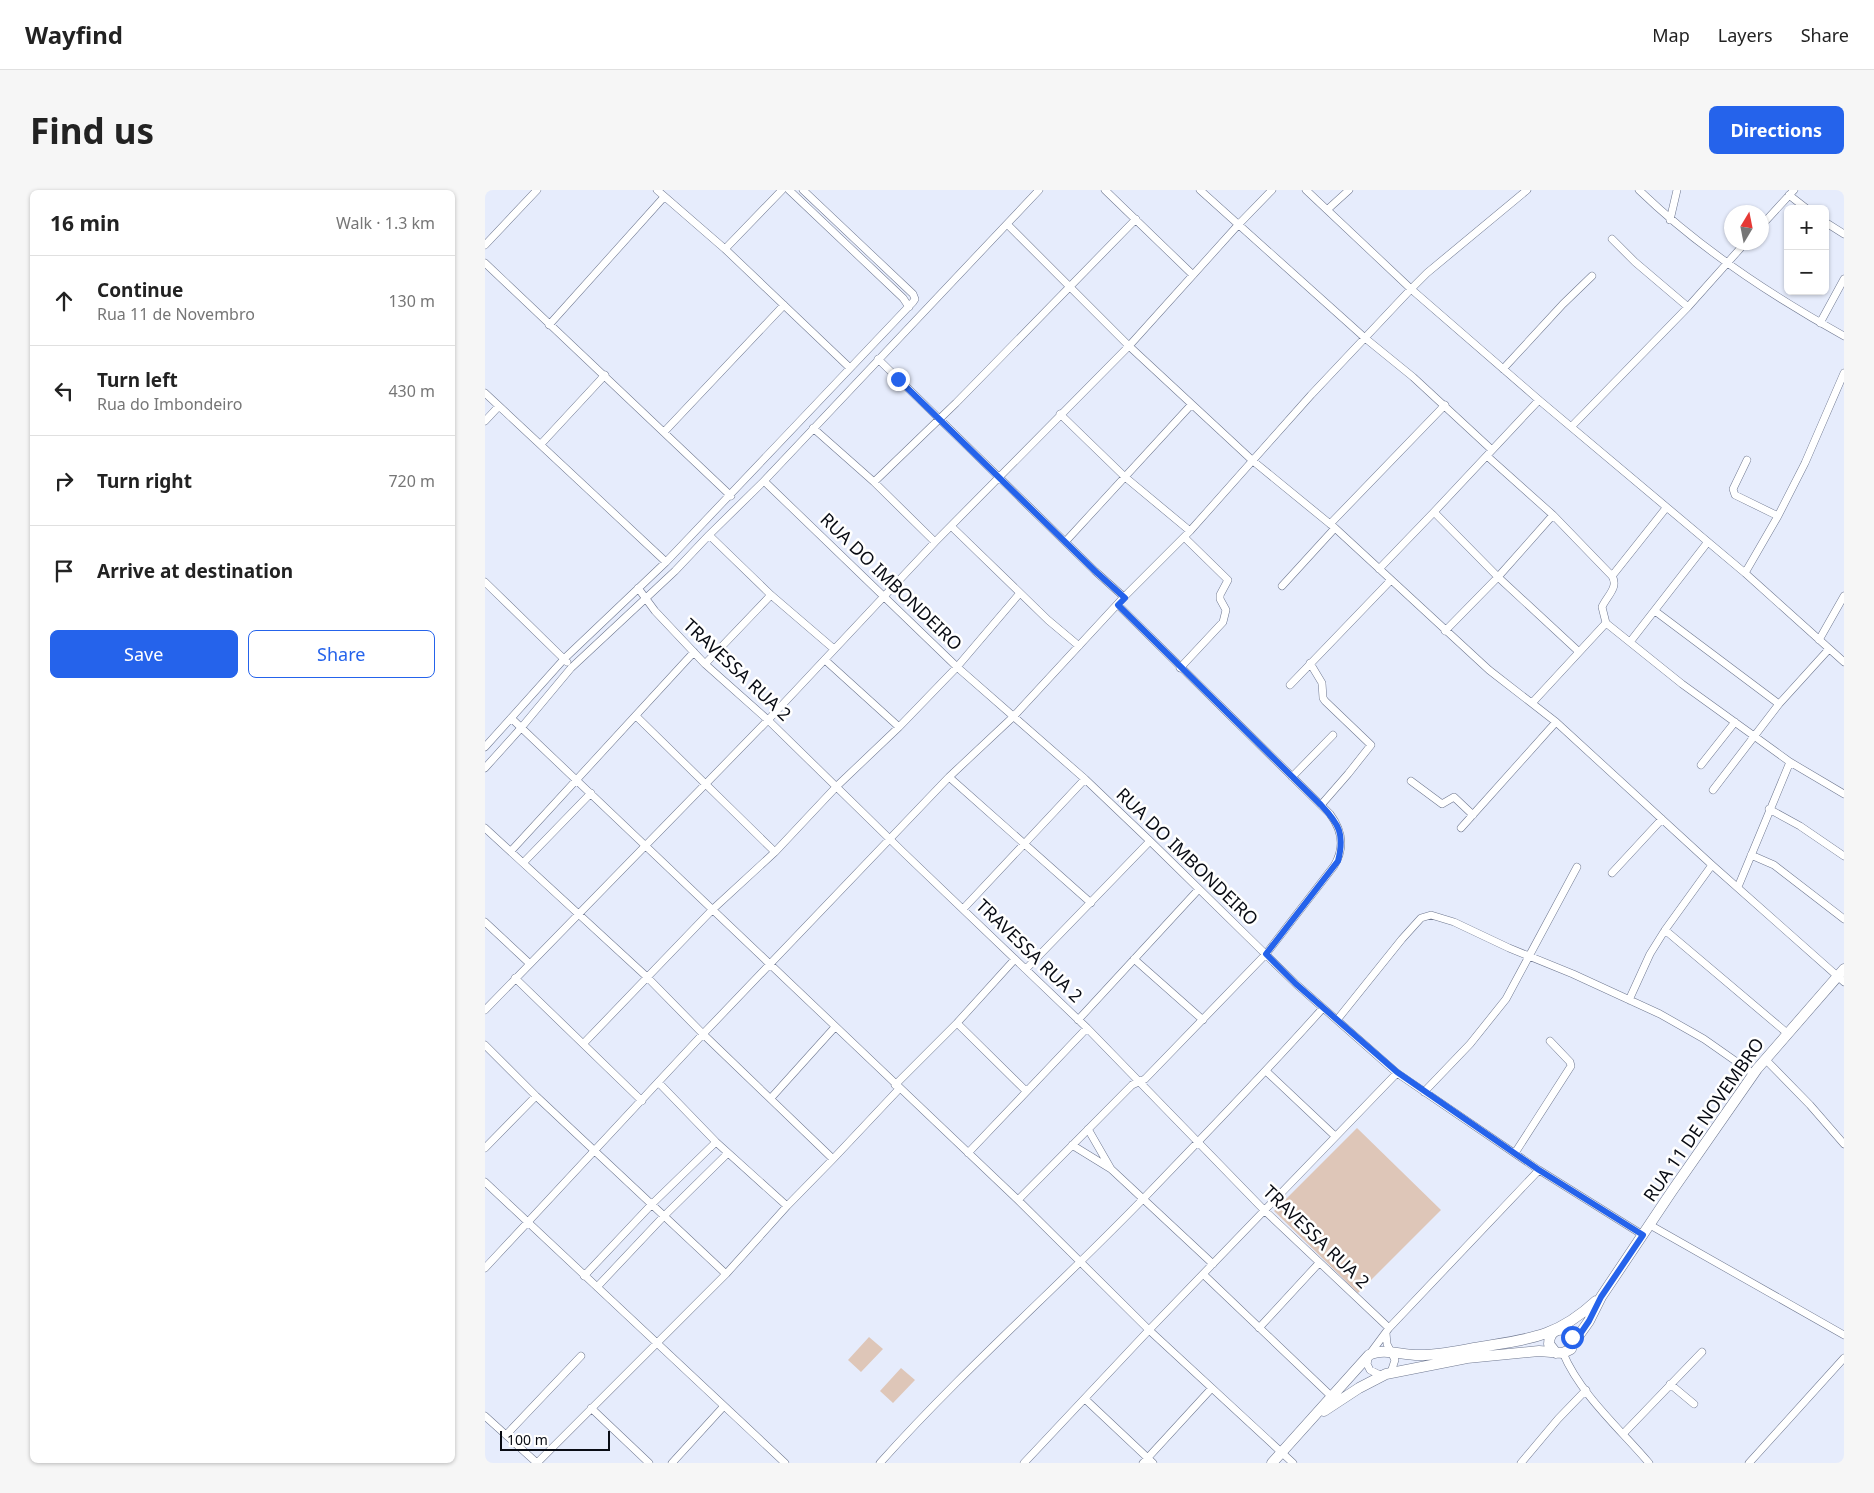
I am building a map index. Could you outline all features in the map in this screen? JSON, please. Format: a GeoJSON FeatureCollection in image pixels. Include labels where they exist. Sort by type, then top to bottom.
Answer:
{"type":"FeatureCollection","features":[{"type":"Feature","properties":{"kind":"main road","name":"RUA 11 DE NOVEMBRO"},"geometry":{"type":"LineString","coordinates":[[1560,1353],[1571,1349],[1589,1321],[1601,1297],[1753,1074],[1787,1033],[1842,976]]}},
{"type":"Feature","properties":{"kind":"main road","name":"RUA 11 DE NOVEMBRO"},"geometry":{"type":"LineString","coordinates":[[1369,1355],[1380,1350],[1411,1356],[1515,1342],[1555,1331],[1578,1317],[1601,1297]]}},
{"type":"Feature","properties":{"kind":"main road"},"geometry":{"type":"LineString","coordinates":[[1560,1353],[1549,1344],[1550,1337],[1555,1331],[1567,1331],[1572,1337],[1572,1346]]}},
{"type":"Feature","properties":{"kind":"main road"},"geometry":{"type":"LineString","coordinates":[[1311,1420],[1359,1388],[1387,1374],[1430,1365],[1514,1352],[1539,1350],[1560,1353]]}},
{"type":"Feature","properties":{"kind":"main road"},"geometry":{"type":"LineString","coordinates":[[1272,1463],[1369,1355]]}},
{"type":"Feature","properties":{"kind":"street"},"geometry":{"type":"LineString","coordinates":[[485,246],[537,190]]}},
{"type":"Feature","properties":{"kind":"street"},"geometry":{"type":"LineString","coordinates":[[657,190],[725,249],[850,368]]}},
{"type":"Feature","properties":{"kind":"street"},"geometry":{"type":"LineString","coordinates":[[725,249],[782,190]]}},
{"type":"Feature","properties":{"kind":"street"},"geometry":{"type":"LineString","coordinates":[[789,190],[903,298],[909,307]]}},
{"type":"Feature","properties":{"kind":"street"},"geometry":{"type":"LineString","coordinates":[[485,747],[565,658],[666,562],[731,496],[915,299],[913,294],[803,190]]}},
{"type":"Feature","properties":{"kind":"street"},"geometry":{"type":"LineString","coordinates":[[485,768],[571,668],[675,571],[765,481],[1039,190]]}},
{"type":"Feature","properties":{"kind":"street"},"geometry":{"type":"LineString","coordinates":[[1105,190],[1193,276]]}},
{"type":"Feature","properties":{"kind":"street"},"geometry":{"type":"LineString","coordinates":[[1201,190],[1365,338],[1445,405],[1612,576],[1615,580],[1614,587],[1602,606],[1606,623],[1755,737],[1790,762],[1844,794]]}},
{"type":"Feature","properties":{"kind":"street"},"geometry":{"type":"LineString","coordinates":[[485,1010],[644,844],[768,720],[935,542],[1129,346],[1272,190]]}},
{"type":"Feature","properties":{"kind":"street"},"geometry":{"type":"LineString","coordinates":[[1306,190],[1411,289],[1666,508],[1745,573],[1844,662]]}},
{"type":"Feature","properties":{"kind":"street"},"geometry":{"type":"LineString","coordinates":[[1328,209],[1349,190]]}},
{"type":"Feature","properties":{"kind":"street"},"geometry":{"type":"LineString","coordinates":[[485,1268],[703,1034],[949,778],[1013,717],[1190,531],[1411,289],[1427,273],[1527,190]]}},
{"type":"Feature","properties":{"kind":"street"},"geometry":{"type":"LineString","coordinates":[[1639,190],[1670,220],[1727,264],[1820,323],[1844,336]]}},
{"type":"Feature","properties":{"kind":"street"},"geometry":{"type":"LineString","coordinates":[[1670,220],[1677,190]]}},
{"type":"Feature","properties":{"kind":"street"},"geometry":{"type":"LineString","coordinates":[[1769,217],[1791,193],[1803,205]]}},
{"type":"Feature","properties":{"kind":"street"},"geometry":{"type":"LineString","coordinates":[[549,325],[664,197]]}},
{"type":"Feature","properties":{"kind":"street"},"geometry":{"type":"LineString","coordinates":[[874,482],[939,420],[1136,219]]}},
{"type":"Feature","properties":{"kind":"street"},"geometry":{"type":"LineString","coordinates":[[1007,224],[1129,346],[1253,461],[1332,526],[1489,670],[1556,722],[1712,865],[1842,976]]}},
{"type":"Feature","properties":{"kind":"street"},"geometry":{"type":"LineString","coordinates":[[1829,225],[1844,234]]}},
{"type":"Feature","properties":{"kind":"street"},"geometry":{"type":"LineString","coordinates":[[1612,239],[1635,262],[1688,307]]}},
{"type":"Feature","properties":{"kind":"street"},"geometry":{"type":"LineString","coordinates":[[1571,426],[1688,307],[1739,250]]}},
{"type":"Feature","properties":{"kind":"street"},"geometry":{"type":"LineString","coordinates":[[485,263],[731,496]]}},
{"type":"Feature","properties":{"kind":"street"},"geometry":{"type":"LineString","coordinates":[[1503,369],[1563,304],[1592,276]]}},
{"type":"Feature","properties":{"kind":"street"},"geometry":{"type":"LineString","coordinates":[[1820,323],[1844,279]]}},
{"type":"Feature","properties":{"kind":"street"},"geometry":{"type":"LineString","coordinates":[[664,432],[784,305]]}},
{"type":"Feature","properties":{"kind":"street"},"geometry":{"type":"LineString","coordinates":[[878,359],[1125,598]]}},
{"type":"Feature","properties":{"kind":"street"},"geometry":{"type":"LineString","coordinates":[[1745,573],[1778,516],[1805,463],[1844,373]]}},
{"type":"Feature","properties":{"kind":"street"},"geometry":{"type":"LineString","coordinates":[[541,444],[605,375]]}},
{"type":"Feature","properties":{"kind":"street"},"geometry":{"type":"LineString","coordinates":[[485,393],[666,562]]}},
{"type":"Feature","properties":{"kind":"street"},"geometry":{"type":"LineString","coordinates":[[1379,569],[1539,400]]}},
{"type":"Feature","properties":{"kind":"street"},"geometry":{"type":"LineString","coordinates":[[1066,541],[1191,405]]}},
{"type":"Feature","properties":{"kind":"street"},"geometry":{"type":"LineString","coordinates":[[1282,586],[1332,526],[1445,405]]}},
{"type":"Feature","properties":{"kind":"street"},"geometry":{"type":"LineString","coordinates":[[485,421],[499,406]]}},
{"type":"Feature","properties":{"kind":"street"},"geometry":{"type":"LineString","coordinates":[[1060,414],[1125,477],[1190,531]]}},
{"type":"Feature","properties":{"kind":"street"},"geometry":{"type":"LineString","coordinates":[[813,428],[874,482],[935,542]]}},
{"type":"Feature","properties":{"kind":"street"},"geometry":{"type":"LineString","coordinates":[[1747,460],[1733,489],[1733,493],[1778,516]]}},
{"type":"Feature","properties":{"kind":"street","name":"RUA DO IMBONDEIRO"},"geometry":{"type":"LineString","coordinates":[[765,481],[957,667],[1085,779],[1323,1008],[1397,1072],[1539,1170],[1643,1235]]}},
{"type":"Feature","properties":{"kind":"street"},"geometry":{"type":"LineString","coordinates":[[1612,576],[1666,508]]}},
{"type":"Feature","properties":{"kind":"street"},"geometry":{"type":"LineString","coordinates":[[1434,512],[1498,576],[1578,651]]}},
{"type":"Feature","properties":{"kind":"street"},"geometry":{"type":"LineString","coordinates":[[1445,631],[1553,515]]}},
{"type":"Feature","properties":{"kind":"street"},"geometry":{"type":"LineString","coordinates":[[951,526],[1020,593],[1079,646]]}},
{"type":"Feature","properties":{"kind":"street"},"geometry":{"type":"LineString","coordinates":[[709,535],[771,594],[834,649]]}},
{"type":"Feature","properties":{"kind":"street"},"geometry":{"type":"LineString","coordinates":[[1180,668],[1223,622],[1226,610],[1220,595],[1228,580],[1184,537]]}},
{"type":"Feature","properties":{"kind":"street"},"geometry":{"type":"LineString","coordinates":[[1630,642],[1707,542]]}},
{"type":"Feature","properties":{"kind":"street"},"geometry":{"type":"LineString","coordinates":[[1290,685],[1391,580]]}},
{"type":"Feature","properties":{"kind":"street"},"geometry":{"type":"LineString","coordinates":[[485,582],[565,658],[571,668]]}},
{"type":"Feature","properties":{"kind":"street","name":"TRAVESSA RUA 2"},"geometry":{"type":"LineString","coordinates":[[638,588],[655,611],[705,664],[768,720],[1087,1028],[1264,1210],[1387,1331]]}},
{"type":"Feature","properties":{"kind":"street"},"geometry":{"type":"LineString","coordinates":[[584,1043],[712,910],[775,852],[837,786],[899,727],[957,667],[1020,593]]}},
{"type":"Feature","properties":{"kind":"street"},"geometry":{"type":"LineString","coordinates":[[705,664],[771,594]]}},
{"type":"Feature","properties":{"kind":"street"},"geometry":{"type":"LineString","coordinates":[[1819,640],[1844,596]]}},
{"type":"Feature","properties":{"kind":"street"},"geometry":{"type":"LineString","coordinates":[[1017,1200],[1132,1085],[1145,1078],[1266,954],[1338,861],[1341,842],[1340,831],[1336,822],[1118,605]]}},
{"type":"Feature","properties":{"kind":"street"},"geometry":{"type":"LineString","coordinates":[[1655,611],[1779,704]]}},
{"type":"Feature","properties":{"kind":"street"},"geometry":{"type":"LineString","coordinates":[[1532,703],[1578,651],[1606,623]]}},
{"type":"Feature","properties":{"kind":"street"},"geometry":{"type":"LineString","coordinates":[[1713,790],[1779,704],[1829,649]]}},
{"type":"Feature","properties":{"kind":"street"},"geometry":{"type":"LineString","coordinates":[[511,851],[694,652]]}},
{"type":"Feature","properties":{"kind":"street"},"geometry":{"type":"LineString","coordinates":[[825,660],[899,727]]}},
{"type":"Feature","properties":{"kind":"street"},"geometry":{"type":"LineString","coordinates":[[1310,663],[1322,683],[1325,701],[1371,745],[1321,805]]}},
{"type":"Feature","properties":{"kind":"street"},"geometry":{"type":"LineString","coordinates":[[636,716],[775,852]]}},
{"type":"Feature","properties":{"kind":"street"},"geometry":{"type":"LineString","coordinates":[[511,718],[769,966],[1017,1200],[1149,1330],[1293,1463]]}},
{"type":"Feature","properties":{"kind":"street"},"geometry":{"type":"LineString","coordinates":[[1461,828],[1556,722]]}},
{"type":"Feature","properties":{"kind":"street"},"geometry":{"type":"LineString","coordinates":[[1701,765],[1735,722]]}},
{"type":"Feature","properties":{"kind":"street"},"geometry":{"type":"LineString","coordinates":[[1292,777],[1333,735]]}},
{"type":"Feature","properties":{"kind":"street"},"geometry":{"type":"LineString","coordinates":[[1738,888],[1790,762]]}},
{"type":"Feature","properties":{"kind":"street"},"geometry":{"type":"LineString","coordinates":[[949,778],[1091,903]]}},
{"type":"Feature","properties":{"kind":"street"},"geometry":{"type":"LineString","coordinates":[[963,909],[1085,779]]}},
{"type":"Feature","properties":{"kind":"street"},"geometry":{"type":"LineString","coordinates":[[1411,781],[1442,804],[1454,797],[1473,815]]}},
{"type":"Feature","properties":{"kind":"street"},"geometry":{"type":"LineString","coordinates":[[523,863],[591,793]]}},
{"type":"Feature","properties":{"kind":"street"},"geometry":{"type":"LineString","coordinates":[[1769,809],[1800,826],[1844,856]]}},
{"type":"Feature","properties":{"kind":"street"},"geometry":{"type":"LineString","coordinates":[[1612,873],[1662,819]]}},
{"type":"Feature","properties":{"kind":"street"},"geometry":{"type":"LineString","coordinates":[[485,828],[647,977],[703,1034],[833,1159]]}},
{"type":"Feature","properties":{"kind":"street"},"geometry":{"type":"LineString","coordinates":[[1026,969],[1150,841]]}},
{"type":"Feature","properties":{"kind":"street"},"geometry":{"type":"LineString","coordinates":[[1751,855],[1774,865],[1844,919]]}},
{"type":"Feature","properties":{"kind":"street"},"geometry":{"type":"LineString","coordinates":[[1629,1000],[1649,954],[1712,865]]}},
{"type":"Feature","properties":{"kind":"street"},"geometry":{"type":"LineString","coordinates":[[1424,1092],[1495,1015],[1517,981],[1577,867]]}},
{"type":"Feature","properties":{"kind":"street"},"geometry":{"type":"LineString","coordinates":[[1078,1020],[1199,890]]}},
{"type":"Feature","properties":{"kind":"street"},"geometry":{"type":"LineString","coordinates":[[1337,1020],[1402,939],[1426,915],[1454,922],[1629,1000],[1688,1029],[1753,1074]]}},
{"type":"Feature","properties":{"kind":"street"},"geometry":{"type":"LineString","coordinates":[[485,922],[529,963]]}},
{"type":"Feature","properties":{"kind":"street"},"geometry":{"type":"LineString","coordinates":[[1665,930],[1787,1033]]}},
{"type":"Feature","properties":{"kind":"street"},"geometry":{"type":"LineString","coordinates":[[485,1416],[537,1463],[726,1274],[1015,959]]}},
{"type":"Feature","properties":{"kind":"street"},"geometry":{"type":"LineString","coordinates":[[1134,959],[1203,1020]]}},
{"type":"Feature","properties":{"kind":"street"},"geometry":{"type":"LineString","coordinates":[[515,978],[642,1101]]}},
{"type":"Feature","properties":{"kind":"street"},"geometry":{"type":"LineString","coordinates":[[880,1463],[958,1380],[1144,1198],[1266,1071],[1323,1008]]}},
{"type":"Feature","properties":{"kind":"street"},"geometry":{"type":"LineString","coordinates":[[957,1023],[1026,1091]]}},
{"type":"Feature","properties":{"kind":"street"},"geometry":{"type":"LineString","coordinates":[[771,1098],[835,1027]]}},
{"type":"Feature","properties":{"kind":"street"},"geometry":{"type":"LineString","coordinates":[[968,1153],[1087,1028]]}},
{"type":"Feature","properties":{"kind":"street"},"geometry":{"type":"LineString","coordinates":[[1515,1153],[1571,1066],[1570,1062],[1550,1041]]}},
{"type":"Feature","properties":{"kind":"street"},"geometry":{"type":"LineString","coordinates":[[485,1045],[535,1096],[726,1274]]}},
{"type":"Feature","properties":{"kind":"street"},"geometry":{"type":"LineString","coordinates":[[1765,1060],[1810,1105],[1844,1144]]}},
{"type":"Feature","properties":{"kind":"street"},"geometry":{"type":"LineString","coordinates":[[1266,1071],[1335,1136]]}},
{"type":"Feature","properties":{"kind":"street"},"geometry":{"type":"LineString","coordinates":[[1024,1463],[1397,1072]]}},
{"type":"Feature","properties":{"kind":"street"},"geometry":{"type":"LineString","coordinates":[[659,1083],[716,1142],[787,1206]]}},
{"type":"Feature","properties":{"kind":"street"},"geometry":{"type":"LineString","coordinates":[[485,1148],[535,1096]]}},
{"type":"Feature","properties":{"kind":"street"},"geometry":{"type":"LineString","coordinates":[[1088,1129],[1111,1169]]}},
{"type":"Feature","properties":{"kind":"street"},"geometry":{"type":"LineString","coordinates":[[584,1276],[652,1204],[716,1142]]}},
{"type":"Feature","properties":{"kind":"street"},"geometry":{"type":"LineString","coordinates":[[1072,1145],[1111,1169],[1213,1264]]}},
{"type":"Feature","properties":{"kind":"street"},"geometry":{"type":"LineString","coordinates":[[597,1287],[664,1216],[728,1153]]}},
{"type":"Feature","properties":{"kind":"street"},"geometry":{"type":"LineString","coordinates":[[1387,1331],[1387,1344],[1395,1360],[1394,1366],[1391,1372],[1377,1375],[1370,1370],[1367,1364],[1369,1355],[1387,1331],[1539,1170]]}},
{"type":"Feature","properties":{"kind":"street"},"geometry":{"type":"LineString","coordinates":[[485,1182],[785,1463]]}},
{"type":"Feature","properties":{"kind":"street"},"geometry":{"type":"LineString","coordinates":[[1650,1225],[1844,1335]]}},
{"type":"Feature","properties":{"kind":"street"},"geometry":{"type":"LineString","coordinates":[[1259,1328],[1319,1263]]}},
{"type":"Feature","properties":{"kind":"street"},"geometry":{"type":"LineString","coordinates":[[1203,1274],[1331,1396]]}},
{"type":"Feature","properties":{"kind":"street"},"geometry":{"type":"LineString","coordinates":[[1623,1434],[1702,1352]]}},
{"type":"Feature","properties":{"kind":"street"},"geometry":{"type":"LineString","coordinates":[[1560,1353],[1585,1390],[1649,1463]]}},
{"type":"Feature","properties":{"kind":"street"},"geometry":{"type":"LineString","coordinates":[[506,1436],[581,1356]]}},
{"type":"Feature","properties":{"kind":"street"},"geometry":{"type":"LineString","coordinates":[[1749,1463],[1844,1358]]}},
{"type":"Feature","properties":{"kind":"street"},"geometry":{"type":"LineString","coordinates":[[1670,1384],[1695,1404]]}},
{"type":"Feature","properties":{"kind":"street"},"geometry":{"type":"LineString","coordinates":[[1085,1399],[1148,1461],[1211,1389]]}},
{"type":"Feature","properties":{"kind":"street"},"geometry":{"type":"LineString","coordinates":[[1525,1462],[1558,1419],[1585,1390]]}},
{"type":"Feature","properties":{"kind":"street"},"geometry":{"type":"LineString","coordinates":[[672,1463],[724,1406]]}},
{"type":"Feature","properties":{"kind":"street"},"geometry":{"type":"LineString","coordinates":[[591,1408],[649,1463]]}},
{"type":"Feature","properties":{"kind":"shaded area"},"geometry":{"type":"Polygon","coordinates":[[[1357,1128],[1441,1210],[1358,1293],[1274,1211],[1357,1128]]]}},
{"type":"Feature","properties":{"kind":"shaded area"},"geometry":{"type":"Polygon","coordinates":[[[869,1337],[883,1349],[861,1372],[848,1360],[869,1337]]]}},
{"type":"Feature","properties":{"kind":"shaded area"},"geometry":{"type":"Polygon","coordinates":[[[901,1368],[915,1380],[893,1403],[880,1391],[901,1368]]]}},
{"type":"Feature","properties":{"kind":"route"},"geometry":{"type":"LineString","coordinates":[[898,379],[1125,598],[1118,605],[1336,822],[1340,831],[1341,842],[1338,861],[1266,954],[1296,984],[1415,1086],[1539,1170],[1643,1235],[1601,1297],[1589,1321],[1572,1346],[1572,1337]]}}]}
